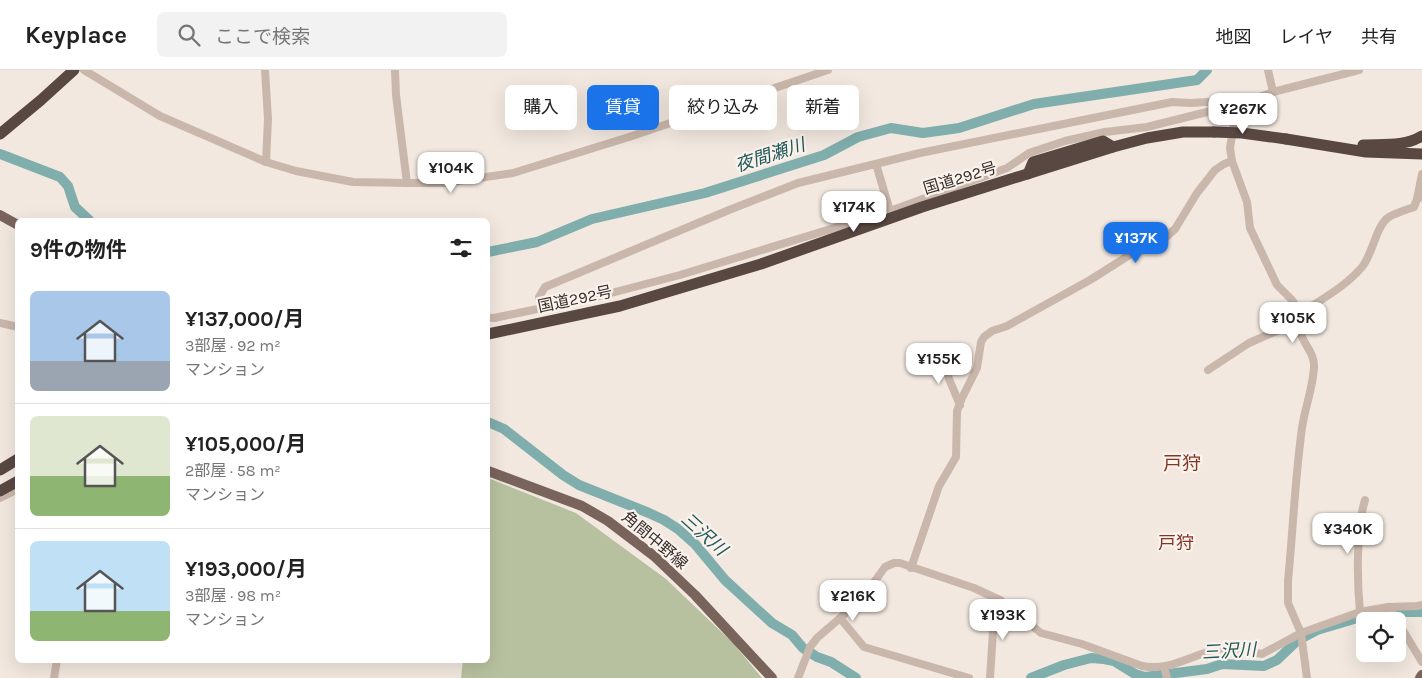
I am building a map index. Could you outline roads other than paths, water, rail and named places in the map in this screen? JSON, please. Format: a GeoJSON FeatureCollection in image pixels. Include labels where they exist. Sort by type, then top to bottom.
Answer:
{"type":"FeatureCollection","features":[{"type":"Feature","properties":{"kind":"highway"},"geometry":{"type":"LineString","coordinates":[[0,134],[71,73]]}},
{"type":"Feature","properties":{"kind":"highway","name":"国道292号"},"geometry":{"type":"LineString","coordinates":[[490,334],[610,308],[761,264],[922,207],[1147,138],[1184,132],[1242,133],[1366,152],[1422,154]]}},
{"type":"Feature","properties":{"kind":"highway"},"geometry":{"type":"LineString","coordinates":[[1326,146],[1397,145],[1416,140],[1422,136]]}},
{"type":"Feature","properties":{"kind":"highway"},"geometry":{"type":"LineString","coordinates":[[0,470],[15,461]]}},
{"type":"Feature","properties":{"kind":"highway"},"geometry":{"type":"LineString","coordinates":[[0,482],[15,474]]}},
{"type":"Feature","properties":{"kind":"highway"},"geometry":{"type":"LineString","coordinates":[[0,491],[15,483]]}},
{"type":"Feature","properties":{"kind":"main road"},"geometry":{"type":"LineString","coordinates":[[0,215],[15,223]]}},
{"type":"Feature","properties":{"kind":"main road","name":"角間中野線"},"geometry":{"type":"LineString","coordinates":[[490,472],[582,506],[608,521],[654,556],[675,575],[772,678]]}},
{"type":"Feature","properties":{"kind":"street"},"geometry":{"type":"LineString","coordinates":[[84,70],[160,116],[266,162],[296,171],[353,182],[407,183],[444,183],[513,173],[629,137],[828,70]]}},
{"type":"Feature","properties":{"kind":"street"},"geometry":{"type":"LineString","coordinates":[[265,70],[268,119],[266,162]]}},
{"type":"Feature","properties":{"kind":"street"},"geometry":{"type":"LineString","coordinates":[[395,70],[396,95],[407,183]]}},
{"type":"Feature","properties":{"kind":"street"},"geometry":{"type":"LineString","coordinates":[[1268,70],[1273,89]]}},
{"type":"Feature","properties":{"kind":"street"},"geometry":{"type":"LineString","coordinates":[[490,318],[596,297],[680,275],[890,211],[1007,168],[1029,153],[1064,141],[1105,132],[1147,127],[1244,103],[1273,89],[1359,70]]}},
{"type":"Feature","properties":{"kind":"street"},"geometry":{"type":"LineString","coordinates":[[542,308],[539,297],[545,287],[798,183],[876,164],[1172,102],[1191,103],[1240,100],[1244,103]]}},
{"type":"Feature","properties":{"kind":"street"},"geometry":{"type":"LineString","coordinates":[[1244,103],[1238,108],[1234,123],[1230,148],[1232,161],[1247,202],[1250,228],[1270,274],[1277,285],[1292,300],[1300,317],[1300,332],[1314,364],[1302,428],[1288,581],[1288,602],[1301,633],[1307,678]]}},
{"type":"Feature","properties":{"kind":"street"},"geometry":{"type":"LineString","coordinates":[[911,568],[939,486],[956,457],[956,420],[960,405],[977,368],[981,342],[984,338],[992,331],[1007,326],[1090,280],[1131,254],[1164,239],[1175,229],[1197,193],[1215,170],[1232,161]]}},
{"type":"Feature","properties":{"kind":"street"},"geometry":{"type":"LineString","coordinates":[[876,164],[890,211]]}},
{"type":"Feature","properties":{"kind":"street"},"geometry":{"type":"LineString","coordinates":[[1208,370],[1249,343],[1300,317],[1350,281],[1370,257],[1379,230],[1387,218],[1414,207],[1420,198],[1422,174]]}},
{"type":"Feature","properties":{"kind":"street"},"geometry":{"type":"LineString","coordinates":[[0,323],[15,326]]}},
{"type":"Feature","properties":{"kind":"street"},"geometry":{"type":"LineString","coordinates":[[946,358],[949,378],[960,405]]}},
{"type":"Feature","properties":{"kind":"street"},"geometry":{"type":"LineString","coordinates":[[0,464],[15,455]]}},
{"type":"Feature","properties":{"kind":"street"},"geometry":{"type":"LineString","coordinates":[[0,498],[15,490]]}},
{"type":"Feature","properties":{"kind":"street"},"geometry":{"type":"LineString","coordinates":[[1365,500],[1360,515],[1358,594],[1360,612],[1388,607],[1422,605]]}},
{"type":"Feature","properties":{"kind":"street"},"geometry":{"type":"LineString","coordinates":[[798,678],[812,644],[862,598],[886,567],[894,563],[900,563],[974,588],[1000,600],[1041,633],[1082,644],[1166,673],[1222,648],[1235,647],[1262,654],[1301,633],[1356,613]]}},
{"type":"Feature","properties":{"kind":"street"},"geometry":{"type":"LineString","coordinates":[[990,678],[994,616],[1000,600]]}},
{"type":"Feature","properties":{"kind":"street"},"geometry":{"type":"LineString","coordinates":[[1388,607],[1391,612]]}},
{"type":"Feature","properties":{"kind":"street"},"geometry":{"type":"LineString","coordinates":[[840,618],[864,647],[969,678]]}},
{"type":"Feature","properties":{"kind":"street"},"geometry":{"type":"LineString","coordinates":[[1406,636],[1422,662]]}},
{"type":"Feature","properties":{"kind":"street"},"geometry":{"type":"LineString","coordinates":[[54,678],[56,663]]}},
{"type":"Feature","properties":{"kind":"waterway","name":"夜間瀬川"},"geometry":{"type":"LineString","coordinates":[[490,252],[537,242],[592,219],[705,193],[824,155],[858,137],[891,128],[923,133],[959,128],[1034,104],[1197,80],[1207,70]]}},
{"type":"Feature","properties":{"kind":"waterway","name":"夜間瀬川"},"geometry":{"type":"LineString","coordinates":[[0,154],[60,177],[68,186],[75,207],[87,218]]}},
{"type":"Feature","properties":{"kind":"waterway","name":"三沢川"},"geometry":{"type":"LineString","coordinates":[[490,423],[504,429],[563,475],[579,485],[649,513],[678,529],[695,544],[725,580],[772,623],[792,635],[803,648],[817,657],[831,662],[856,678]]}},
{"type":"Feature","properties":{"kind":"waterway","name":"三沢川"},"geometry":{"type":"LineString","coordinates":[[1031,678],[1064,665],[1091,658],[1114,661],[1135,674],[1145,677],[1207,669],[1222,664],[1264,666],[1277,660],[1298,640],[1317,630],[1371,614],[1422,612]]}},
{"type":"Feature","properties":{"kind":"district","name":"戸狩"},"geometry":{"type":"Point","coordinates":[1182,464]}},
{"type":"Feature","properties":{"kind":"district","name":"戸狩"},"geometry":{"type":"Point","coordinates":[1176,543]}}]}
